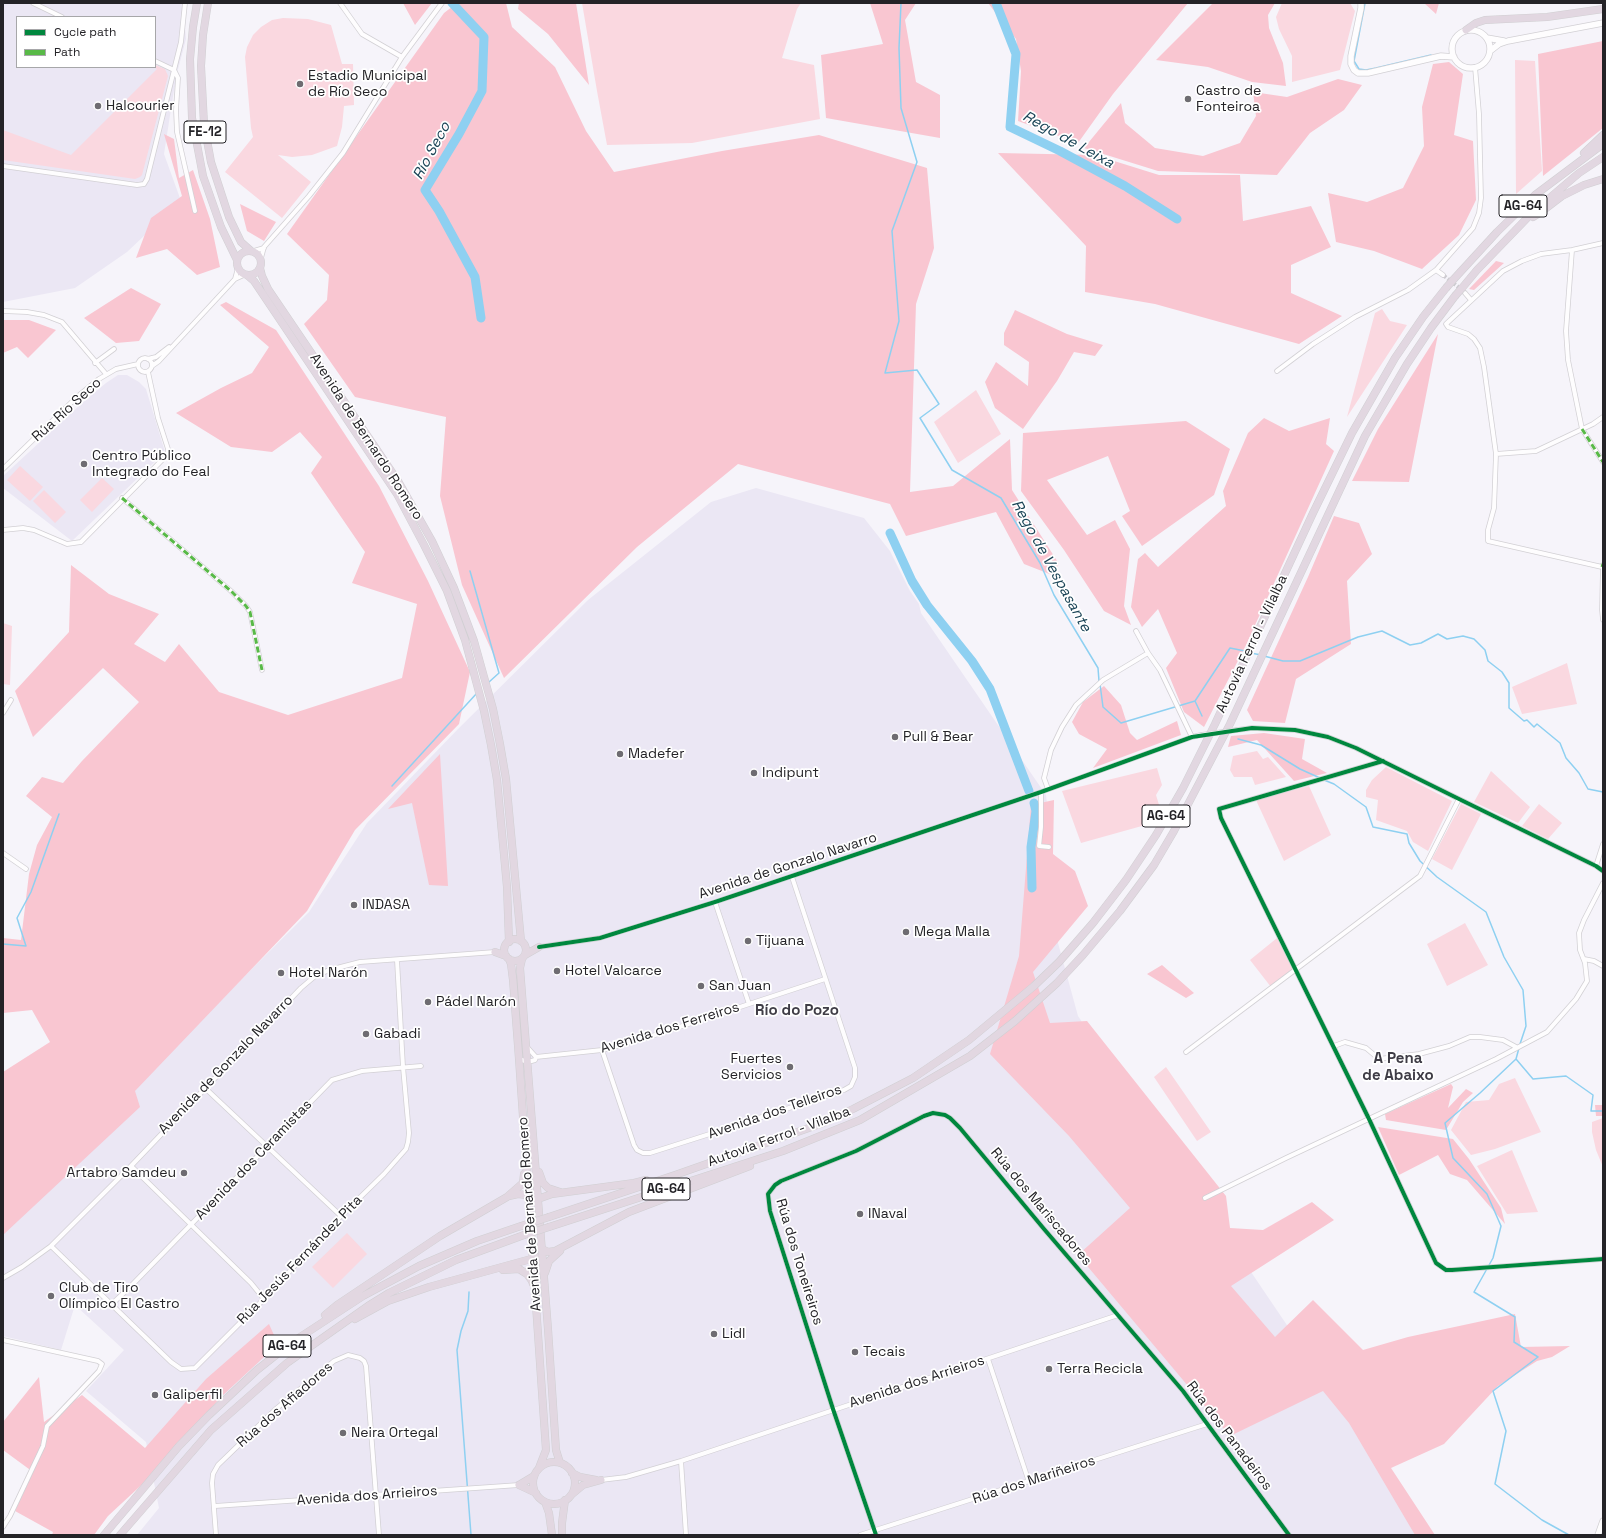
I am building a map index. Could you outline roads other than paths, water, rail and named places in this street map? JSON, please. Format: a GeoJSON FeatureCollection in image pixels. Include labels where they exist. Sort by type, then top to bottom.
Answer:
{"type":"FeatureCollection","features":[{"type":"Feature","properties":{"kind":"highway","name":"FE-12"},"geometry":{"type":"LineString","coordinates":[[197,3],[190,59],[192,118],[203,176],[221,227],[238,260]]}},
{"type":"Feature","properties":{"kind":"highway","name":"FE-12"},"geometry":{"type":"LineString","coordinates":[[208,3],[203,36],[201,66],[204,124],[211,162],[229,217],[241,242],[252,251]]}},
{"type":"Feature","properties":{"kind":"highway"},"geometry":{"type":"LineString","coordinates":[[1466,30],[1476,23],[1485,20],[1547,17],[1603,9]]}},
{"type":"Feature","properties":{"kind":"highway"},"geometry":{"type":"LineString","coordinates":[[1560,175],[1603,135]]}},
{"type":"Feature","properties":{"kind":"highway","name":"Autovía Ferrol - Vilalba"},"geometry":{"type":"LineString","coordinates":[[104,1535],[179,1446],[209,1415],[257,1370],[290,1344],[363,1296],[419,1266],[477,1241],[823,1123],[853,1109],[913,1078],[964,1044],[1001,1015],[1054,967],[1093,923],[1126,880],[1156,835],[1222,710],[1312,513],[1352,433],[1395,358],[1423,317],[1446,288],[1497,232],[1534,194],[1603,144]]}},
{"type":"Feature","properties":{"kind":"highway","name":"Autovía Ferrol - Vilalba"},"geometry":{"type":"LineString","coordinates":[[120,1535],[211,1430],[287,1363],[368,1306],[411,1281],[456,1260],[524,1235],[782,1151],[860,1120],[970,1056],[1020,1016],[1057,983],[1120,911],[1150,871],[1184,814],[1230,724],[1348,470],[1378,412],[1407,364],[1455,296],[1464,291],[1476,270],[1524,221],[1580,173],[1603,157]]}},
{"type":"Feature","properties":{"kind":"highway"},"geometry":{"type":"LineString","coordinates":[[1524,221],[1541,212],[1562,196],[1584,185],[1603,179]]}},
{"type":"Feature","properties":{"kind":"highway"},"geometry":{"type":"LineString","coordinates":[[252,251],[261,258],[260,268],[255,274],[247,274],[238,268],[238,260],[241,254],[252,251]]}},
{"type":"Feature","properties":{"kind":"highway","name":"Avenida de Bernardo Romero"},"geometry":{"type":"LineString","coordinates":[[260,268],[268,289],[398,481],[432,541],[454,588],[474,641],[493,709],[500,744],[506,779],[523,943]]}},
{"type":"Feature","properties":{"kind":"highway","name":"Avenida de Bernardo Romero"},"geometry":{"type":"LineString","coordinates":[[247,274],[254,281],[397,494],[447,591],[465,640],[484,711],[497,780],[507,887],[507,945]]}},
{"type":"Feature","properties":{"kind":"highway"},"geometry":{"type":"LineString","coordinates":[[495,952],[513,940],[539,948]]}},
{"type":"Feature","properties":{"kind":"highway"},"geometry":{"type":"LineString","coordinates":[[523,943],[524,957]]}},
{"type":"Feature","properties":{"kind":"highway"},"geometry":{"type":"LineString","coordinates":[[507,945],[508,958]]}},
{"type":"Feature","properties":{"kind":"highway"},"geometry":{"type":"LineString","coordinates":[[495,952],[517,961],[539,948]]}},
{"type":"Feature","properties":{"kind":"highway","name":"Avenida de Bernardo Romero"},"geometry":{"type":"LineString","coordinates":[[524,957],[520,963],[520,968],[534,1153],[532,1242],[546,1450],[539,1468]]}},
{"type":"Feature","properties":{"kind":"highway","name":"Avenida de Bernardo Romero"},"geometry":{"type":"LineString","coordinates":[[508,958],[511,964],[513,980],[525,1154],[541,1246],[556,1450],[560,1463]]}},
{"type":"Feature","properties":{"kind":"highway"},"geometry":{"type":"LineString","coordinates":[[532,1242],[541,1246],[548,1252],[555,1251],[629,1212],[778,1156],[822,1138],[860,1120]]}},
{"type":"Feature","properties":{"kind":"highway"},"geometry":{"type":"LineString","coordinates":[[534,1153],[543,1184],[548,1188],[562,1192]]}},
{"type":"Feature","properties":{"kind":"highway"},"geometry":{"type":"LineString","coordinates":[[290,1344],[337,1305],[440,1236],[507,1197],[523,1183],[525,1154]]}},
{"type":"Feature","properties":{"kind":"highway"},"geometry":{"type":"LineString","coordinates":[[507,1197],[518,1194],[526,1195],[534,1202],[562,1192],[634,1183],[700,1166]]}},
{"type":"Feature","properties":{"kind":"highway"},"geometry":{"type":"LineString","coordinates":[[327,1334],[388,1301],[459,1278],[533,1258],[541,1246]]}},
{"type":"Feature","properties":{"kind":"highway"},"geometry":{"type":"LineString","coordinates":[[546,1303],[546,1270],[549,1261],[565,1247]]}},
{"type":"Feature","properties":{"kind":"highway"},"geometry":{"type":"LineString","coordinates":[[459,1278],[510,1269],[519,1269],[527,1274],[532,1281],[536,1303]]}},
{"type":"Feature","properties":{"kind":"highway"},"geometry":{"type":"LineString","coordinates":[[536,1493],[533,1482],[534,1476],[539,1468],[549,1463],[560,1463],[566,1466],[572,1473],[580,1477],[592,1480],[601,1480]]}},
{"type":"Feature","properties":{"kind":"highway"},"geometry":{"type":"LineString","coordinates":[[562,1535],[562,1517],[574,1484],[572,1473]]}},
{"type":"Feature","properties":{"kind":"highway"},"geometry":{"type":"LineString","coordinates":[[519,1485],[534,1476]]}},
{"type":"Feature","properties":{"kind":"highway"},"geometry":{"type":"LineString","coordinates":[[545,1502],[556,1503],[568,1498],[583,1485],[601,1480]]}},
{"type":"Feature","properties":{"kind":"highway"},"geometry":{"type":"LineString","coordinates":[[519,1485],[536,1493],[545,1502],[550,1518],[552,1535]]}},
{"type":"Feature","properties":{"kind":"street"},"geometry":{"type":"LineString","coordinates":[[33,3],[60,16]]}},
{"type":"Feature","properties":{"kind":"street"},"geometry":{"type":"LineString","coordinates":[[3,166],[137,185],[144,184],[147,179],[181,42],[185,3]]}},
{"type":"Feature","properties":{"kind":"street"},"geometry":{"type":"LineString","coordinates":[[340,3],[362,34],[402,57]]}},
{"type":"Feature","properties":{"kind":"street"},"geometry":{"type":"LineString","coordinates":[[261,258],[264,247],[309,196],[343,153],[402,57],[442,3]]}},
{"type":"Feature","properties":{"kind":"street"},"geometry":{"type":"LineString","coordinates":[[1361,3],[1351,56],[1351,64],[1358,73],[1368,73],[1441,56],[1454,57]]}},
{"type":"Feature","properties":{"kind":"street"},"geometry":{"type":"LineString","coordinates":[[1490,51],[1500,44],[1508,41],[1603,23]]}},
{"type":"Feature","properties":{"kind":"street"},"geometry":{"type":"LineString","coordinates":[[1441,56],[1453,44],[1459,34],[1466,30],[1478,31],[1487,38],[1490,44],[1490,51],[1485,61],[1476,67],[1463,66],[1454,57],[1453,44]]}},
{"type":"Feature","properties":{"kind":"street"},"geometry":{"type":"LineString","coordinates":[[1487,38],[1508,41]]}},
{"type":"Feature","properties":{"kind":"street"},"geometry":{"type":"LineString","coordinates":[[156,61],[174,70],[178,78],[176,110],[177,132],[194,212]]}},
{"type":"Feature","properties":{"kind":"street"},"geometry":{"type":"LineString","coordinates":[[1277,371],[1313,344],[1355,317],[1408,290],[1436,270],[1473,228],[1479,213],[1481,198],[1480,114],[1476,67]]}},
{"type":"Feature","properties":{"kind":"street"},"geometry":{"type":"LineString","coordinates":[[1603,243],[1572,250],[1541,254],[1522,261],[1503,271],[1446,324],[1448,327],[1468,334],[1474,339],[1480,348],[1496,454],[1494,508],[1488,530],[1488,541],[1603,565],[1603,620]]}},
{"type":"Feature","properties":{"kind":"street"},"geometry":{"type":"LineString","coordinates":[[252,251],[264,247]]}},
{"type":"Feature","properties":{"kind":"street"},"geometry":{"type":"LineString","coordinates":[[1572,250],[1566,331],[1568,360],[1582,428],[1603,462]]}},
{"type":"Feature","properties":{"kind":"street"},"geometry":{"type":"LineString","coordinates":[[235,279],[238,268]]}},
{"type":"Feature","properties":{"kind":"street"},"geometry":{"type":"LineString","coordinates":[[1436,270],[1443,276]]}},
{"type":"Feature","properties":{"kind":"street"},"geometry":{"type":"LineString","coordinates":[[3,530],[23,528],[34,530],[67,544],[81,542],[122,498],[168,454],[148,372],[235,279],[247,274]]}},
{"type":"Feature","properties":{"kind":"street"},"geometry":{"type":"LineString","coordinates":[[1464,291],[1471,300]]}},
{"type":"Feature","properties":{"kind":"street"},"geometry":{"type":"LineString","coordinates":[[3,311],[27,312],[44,315],[62,322],[95,363],[106,374]]}},
{"type":"Feature","properties":{"kind":"street"},"geometry":{"type":"LineString","coordinates":[[148,372],[139,370],[138,364],[143,358],[148,359],[156,356],[176,342]]}},
{"type":"Feature","properties":{"kind":"street"},"geometry":{"type":"LineString","coordinates":[[95,363],[114,349]]}},
{"type":"Feature","properties":{"kind":"street"},"geometry":{"type":"LineString","coordinates":[[148,359],[152,366]]}},
{"type":"Feature","properties":{"kind":"street","name":"Rúa Río Seco"},"geometry":{"type":"LineString","coordinates":[[3,469],[77,397],[106,374],[116,369],[138,364]]}},
{"type":"Feature","properties":{"kind":"street"},"geometry":{"type":"LineString","coordinates":[[1496,454],[1536,451],[1593,424],[1603,417]]}},
{"type":"Feature","properties":{"kind":"street"},"geometry":{"type":"LineString","coordinates":[[122,498],[231,591],[246,606],[250,612],[262,670]]}},
{"type":"Feature","properties":{"kind":"street"},"geometry":{"type":"LineString","coordinates":[[1136,631],[1148,654],[1160,670],[1192,737]]}},
{"type":"Feature","properties":{"kind":"street"},"geometry":{"type":"LineString","coordinates":[[1048,789],[1044,778],[1051,750],[1062,727],[1076,705],[1103,680],[1148,654]]}},
{"type":"Feature","properties":{"kind":"street"},"geometry":{"type":"LineString","coordinates":[[3,713],[11,700]]}},
{"type":"Feature","properties":{"kind":"street","name":"Avenida de Gonzalo Navarro"},"geometry":{"type":"LineString","coordinates":[[539,948],[600,938],[715,902],[1041,792],[1192,737],[1252,728],[1295,730],[1328,737],[1382,761],[1596,866],[1603,871]]}},
{"type":"Feature","properties":{"kind":"street"},"geometry":{"type":"LineString","coordinates":[[1382,761],[1218,809],[1221,818],[1334,1046],[1436,1263],[1442,1268],[1452,1270],[1603,1259]]}},
{"type":"Feature","properties":{"kind":"street"},"geometry":{"type":"LineString","coordinates":[[1041,792],[1041,827],[1039,846],[1049,847]]}},
{"type":"Feature","properties":{"kind":"street"},"geometry":{"type":"LineString","coordinates":[[1186,1052],[1296,971],[1420,876],[1459,799]]}},
{"type":"Feature","properties":{"kind":"street"},"geometry":{"type":"LineString","coordinates":[[1596,866],[1603,844]]}},
{"type":"Feature","properties":{"kind":"street"},"geometry":{"type":"LineString","coordinates":[[3,853],[26,869]]}},
{"type":"Feature","properties":{"kind":"street","name":"Avenida dos Telleiros"},"geometry":{"type":"LineString","coordinates":[[602,1050],[634,1145],[643,1153],[650,1153],[844,1090],[851,1086],[856,1076],[855,1068],[792,877]]}},
{"type":"Feature","properties":{"kind":"street"},"geometry":{"type":"LineString","coordinates":[[1205,1198],[1547,1032],[1576,999],[1587,981],[1588,975],[1580,950],[1579,933],[1603,883]]}},
{"type":"Feature","properties":{"kind":"street"},"geometry":{"type":"LineString","coordinates":[[715,902],[749,1004]]}},
{"type":"Feature","properties":{"kind":"street","name":"Avenida de Gonzalo Navarro"},"geometry":{"type":"LineString","coordinates":[[3,1278],[22,1267],[51,1246],[131,1166],[204,1087],[300,988],[314,977],[344,965],[375,960],[398,960],[495,952]]}},
{"type":"Feature","properties":{"kind":"street"},"geometry":{"type":"LineString","coordinates":[[1584,959],[1594,961],[1603,966]]}},
{"type":"Feature","properties":{"kind":"street","name":"Rúa Jesús Fernández Pita"},"geometry":{"type":"LineString","coordinates":[[51,1246],[171,1362],[181,1369],[194,1368],[264,1299],[341,1216],[384,1174],[406,1149],[409,1133],[403,1067],[398,960]]}},
{"type":"Feature","properties":{"kind":"street","name":"Avenida dos Ferreiros"},"geometry":{"type":"LineString","coordinates":[[536,1057],[602,1050],[649,1037],[825,979]]}},
{"type":"Feature","properties":{"kind":"street"},"geometry":{"type":"LineString","coordinates":[[1334,1046],[1345,1042],[1366,1048],[1379,1059],[1419,1054],[1449,1046],[1470,1037],[1503,1040],[1519,1046]]}},
{"type":"Feature","properties":{"kind":"street"},"geometry":{"type":"LineString","coordinates":[[519,1059],[533,1062],[536,1057],[527,1047]]}},
{"type":"Feature","properties":{"kind":"street","name":"Avenida dos Ceramistas"},"geometry":{"type":"LineString","coordinates":[[112,1304],[332,1080],[362,1071],[421,1066]]}},
{"type":"Feature","properties":{"kind":"street"},"geometry":{"type":"LineString","coordinates":[[204,1087],[341,1216]]}},
{"type":"Feature","properties":{"kind":"street","name":"Rúa dos Toneireiros"},"geometry":{"type":"LineString","coordinates":[[833,1409],[770,1211],[768,1194],[775,1185],[781,1181],[856,1151],[924,1116],[933,1113],[945,1115]]}},
{"type":"Feature","properties":{"kind":"street","name":"Rúa dos Mariscadores"},"geometry":{"type":"LineString","coordinates":[[945,1115],[960,1128],[1118,1315]]}},
{"type":"Feature","properties":{"kind":"street"},"geometry":{"type":"LineString","coordinates":[[131,1166],[251,1283],[264,1299]]}},
{"type":"Feature","properties":{"kind":"street","name":"Avenida dos Arrieiros"},"geometry":{"type":"LineString","coordinates":[[601,1480],[626,1477],[681,1461],[1118,1315]]}},
{"type":"Feature","properties":{"kind":"street","name":"Rúa dos Panadeiros"},"geometry":{"type":"LineString","coordinates":[[1118,1315],[1183,1391],[1289,1535]]}},
{"type":"Feature","properties":{"kind":"street"},"geometry":{"type":"LineString","coordinates":[[3,1340],[98,1361],[102,1364],[99,1371],[47,1426],[43,1446],[10,1516],[3,1527]]}},
{"type":"Feature","properties":{"kind":"street","name":"Rúa dos Afiadores"},"geometry":{"type":"LineString","coordinates":[[216,1535],[215,1506],[212,1483],[213,1474],[218,1465],[277,1408],[334,1361],[348,1355],[360,1358],[364,1361],[366,1366],[378,1535]]}},
{"type":"Feature","properties":{"kind":"street"},"geometry":{"type":"LineString","coordinates":[[988,1359],[1029,1482]]}},
{"type":"Feature","properties":{"kind":"street"},"geometry":{"type":"LineString","coordinates":[[833,1409],[876,1535]]}},
{"type":"Feature","properties":{"kind":"street","name":"Rúa dos Mariñeiros"},"geometry":{"type":"LineString","coordinates":[[860,1535],[1207,1424]]}},
{"type":"Feature","properties":{"kind":"street"},"geometry":{"type":"LineString","coordinates":[[681,1461],[686,1535]]}},
{"type":"Feature","properties":{"kind":"street","name":"Avenida dos Arrieiros"},"geometry":{"type":"LineString","coordinates":[[215,1506],[519,1485]]}},
{"type":"Feature","properties":{"kind":"street"},"geometry":{"type":"LineString","coordinates":[[1598,1535],[1603,1521]]}},
{"type":"Feature","properties":{"kind":"waterway","name":"Río Seco"},"geometry":{"type":"LineString","coordinates":[[452,3],[484,37],[482,91],[459,134],[425,190],[439,211],[475,277],[481,318]]}},
{"type":"Feature","properties":{"kind":"waterway","name":"Rego de Vespasante"},"geometry":{"type":"LineString","coordinates":[[901,3],[899,48],[901,108],[917,162],[892,231],[899,321],[885,373],[917,370],[939,404],[920,418],[952,470],[1001,498],[1040,563],[1054,595],[1098,668],[1099,681]]}},
{"type":"Feature","properties":{"kind":"waterway","name":"Rego de Leixa"},"geometry":{"type":"LineString","coordinates":[[996,3],[1016,54],[1010,127],[1060,151],[1125,186],[1177,219]]}},
{"type":"Feature","properties":{"kind":"waterway"},"geometry":{"type":"LineString","coordinates":[[1365,3],[1354,61],[1359,69],[1366,70],[1431,55]]}},
{"type":"Feature","properties":{"kind":"waterway"},"geometry":{"type":"LineString","coordinates":[[890,533],[912,581],[927,605],[972,661],[990,689],[1029,791]]}},
{"type":"Feature","properties":{"kind":"waterway"},"geometry":{"type":"LineString","coordinates":[[470,571],[499,673],[489,682]]}},
{"type":"Feature","properties":{"kind":"waterway"},"geometry":{"type":"LineString","coordinates":[[1264,656],[1283,661],[1300,661],[1358,637],[1382,631],[1410,645],[1421,643],[1438,634],[1447,639],[1463,636],[1474,639],[1485,650],[1488,661],[1502,672],[1509,683],[1509,708],[1524,721],[1527,720],[1534,727],[1537,724],[1560,743],[1566,758],[1579,773],[1588,789],[1603,792]]}},
{"type":"Feature","properties":{"kind":"waterway"},"geometry":{"type":"LineString","coordinates":[[1195,701],[1230,648],[1245,651]]}},
{"type":"Feature","properties":{"kind":"waterway"},"geometry":{"type":"LineString","coordinates":[[1251,653],[1261,655]]}},
{"type":"Feature","properties":{"kind":"waterway","name":"Rego de Vespasante"},"geometry":{"type":"LineString","coordinates":[[1100,684],[1103,707],[1121,723],[1195,701],[1202,716]]}},
{"type":"Feature","properties":{"kind":"waterway"},"geometry":{"type":"LineString","coordinates":[[392,786],[477,693]]}},
{"type":"Feature","properties":{"kind":"waterway","name":"Rego de Vespasante"},"geometry":{"type":"LineString","coordinates":[[1238,739],[1261,745],[1300,769],[1320,778]]}},
{"type":"Feature","properties":{"kind":"waterway","name":"Rego de Vespasante"},"geometry":{"type":"LineString","coordinates":[[1324,780],[1334,784],[1366,807],[1373,827],[1407,834],[1409,843],[1420,861],[1437,877],[1486,912],[1504,957],[1523,990],[1526,1026],[1520,1044]]}},
{"type":"Feature","properties":{"kind":"waterway"},"geometry":{"type":"LineString","coordinates":[[1032,888],[1031,847],[1036,811],[1034,803]]}},
{"type":"Feature","properties":{"kind":"waterway"},"geometry":{"type":"LineString","coordinates":[[3,944],[26,946],[17,918],[31,892],[59,814]]}},
{"type":"Feature","properties":{"kind":"waterway","name":"Rego de Vespasante"},"geometry":{"type":"LineString","coordinates":[[1519,1048],[1516,1059],[1445,1123],[1453,1158],[1487,1194],[1501,1226],[1493,1258],[1474,1292],[1515,1317],[1514,1342],[1538,1357],[1493,1391],[1506,1431],[1495,1484],[1542,1520],[1569,1535]]}},
{"type":"Feature","properties":{"kind":"waterway"},"geometry":{"type":"LineString","coordinates":[[1516,1059],[1533,1079],[1566,1076],[1593,1095],[1591,1111],[1603,1111]]}},
{"type":"Feature","properties":{"kind":"waterway"},"geometry":{"type":"LineString","coordinates":[[469,1292],[468,1311],[461,1331],[457,1350],[471,1535]]}},
{"type":"Feature","properties":{"kind":"tunnel"},"geometry":{"type":"LineString","coordinates":[[1443,275],[1462,290]]}},
{"type":"Feature","properties":{"kind":"place","name":"Estadio Municipal de Río Seco"},"geometry":{"type":"Point","coordinates":[300,84]}},
{"type":"Feature","properties":{"kind":"place","name":"Castro de Fonteiroa"},"geometry":{"type":"Point","coordinates":[1188,99]}},
{"type":"Feature","properties":{"kind":"place","name":"Halcourier"},"geometry":{"type":"Point","coordinates":[98,106]}},
{"type":"Feature","properties":{"kind":"place","name":"Centro Público Integrado do Feal"},"geometry":{"type":"Point","coordinates":[84,464]}},
{"type":"Feature","properties":{"kind":"place","name":"Pull & Bear"},"geometry":{"type":"Point","coordinates":[895,737]}},
{"type":"Feature","properties":{"kind":"place","name":"Madefer"},"geometry":{"type":"Point","coordinates":[620,754]}},
{"type":"Feature","properties":{"kind":"place","name":"Indipunt"},"geometry":{"type":"Point","coordinates":[754,773]}},
{"type":"Feature","properties":{"kind":"place","name":"INDASA"},"geometry":{"type":"Point","coordinates":[354,905]}},
{"type":"Feature","properties":{"kind":"place","name":"Mega Malla"},"geometry":{"type":"Point","coordinates":[906,932]}},
{"type":"Feature","properties":{"kind":"place","name":"Tijuana"},"geometry":{"type":"Point","coordinates":[748,941]}},
{"type":"Feature","properties":{"kind":"place","name":"Hotel Valcarce"},"geometry":{"type":"Point","coordinates":[557,971]}},
{"type":"Feature","properties":{"kind":"place","name":"Hotel Narón"},"geometry":{"type":"Point","coordinates":[281,973]}},
{"type":"Feature","properties":{"kind":"place","name":"San Juan"},"geometry":{"type":"Point","coordinates":[701,986]}},
{"type":"Feature","properties":{"kind":"place","name":"Pádel Narón"},"geometry":{"type":"Point","coordinates":[428,1002]}},
{"type":"Feature","properties":{"kind":"place","name":"Gabadi"},"geometry":{"type":"Point","coordinates":[366,1034]}},
{"type":"Feature","properties":{"kind":"place","name":"Fuertes Servicios"},"geometry":{"type":"Point","coordinates":[790,1067]}},
{"type":"Feature","properties":{"kind":"place","name":"Artabro Samdeu"},"geometry":{"type":"Point","coordinates":[184,1173]}},
{"type":"Feature","properties":{"kind":"place","name":"INaval"},"geometry":{"type":"Point","coordinates":[860,1214]}},
{"type":"Feature","properties":{"kind":"place","name":"Club de Tiro Olímpico El Castro"},"geometry":{"type":"Point","coordinates":[51,1296]}},
{"type":"Feature","properties":{"kind":"place","name":"Lidl"},"geometry":{"type":"Point","coordinates":[714,1334]}},
{"type":"Feature","properties":{"kind":"place","name":"Tecais"},"geometry":{"type":"Point","coordinates":[855,1352]}},
{"type":"Feature","properties":{"kind":"place","name":"Terra Recicla"},"geometry":{"type":"Point","coordinates":[1049,1369]}},
{"type":"Feature","properties":{"kind":"place","name":"Galiperfil"},"geometry":{"type":"Point","coordinates":[155,1395]}},
{"type":"Feature","properties":{"kind":"place","name":"Neira Ortegal"},"geometry":{"type":"Point","coordinates":[343,1433]}},
{"type":"Feature","properties":{"kind":"district","name":"Río do Pozo"},"geometry":{"type":"Point","coordinates":[797,1011]}},
{"type":"Feature","properties":{"kind":"district","name":"A Pena de Abaixo"},"geometry":{"type":"Point","coordinates":[1398,1068]}}]}
